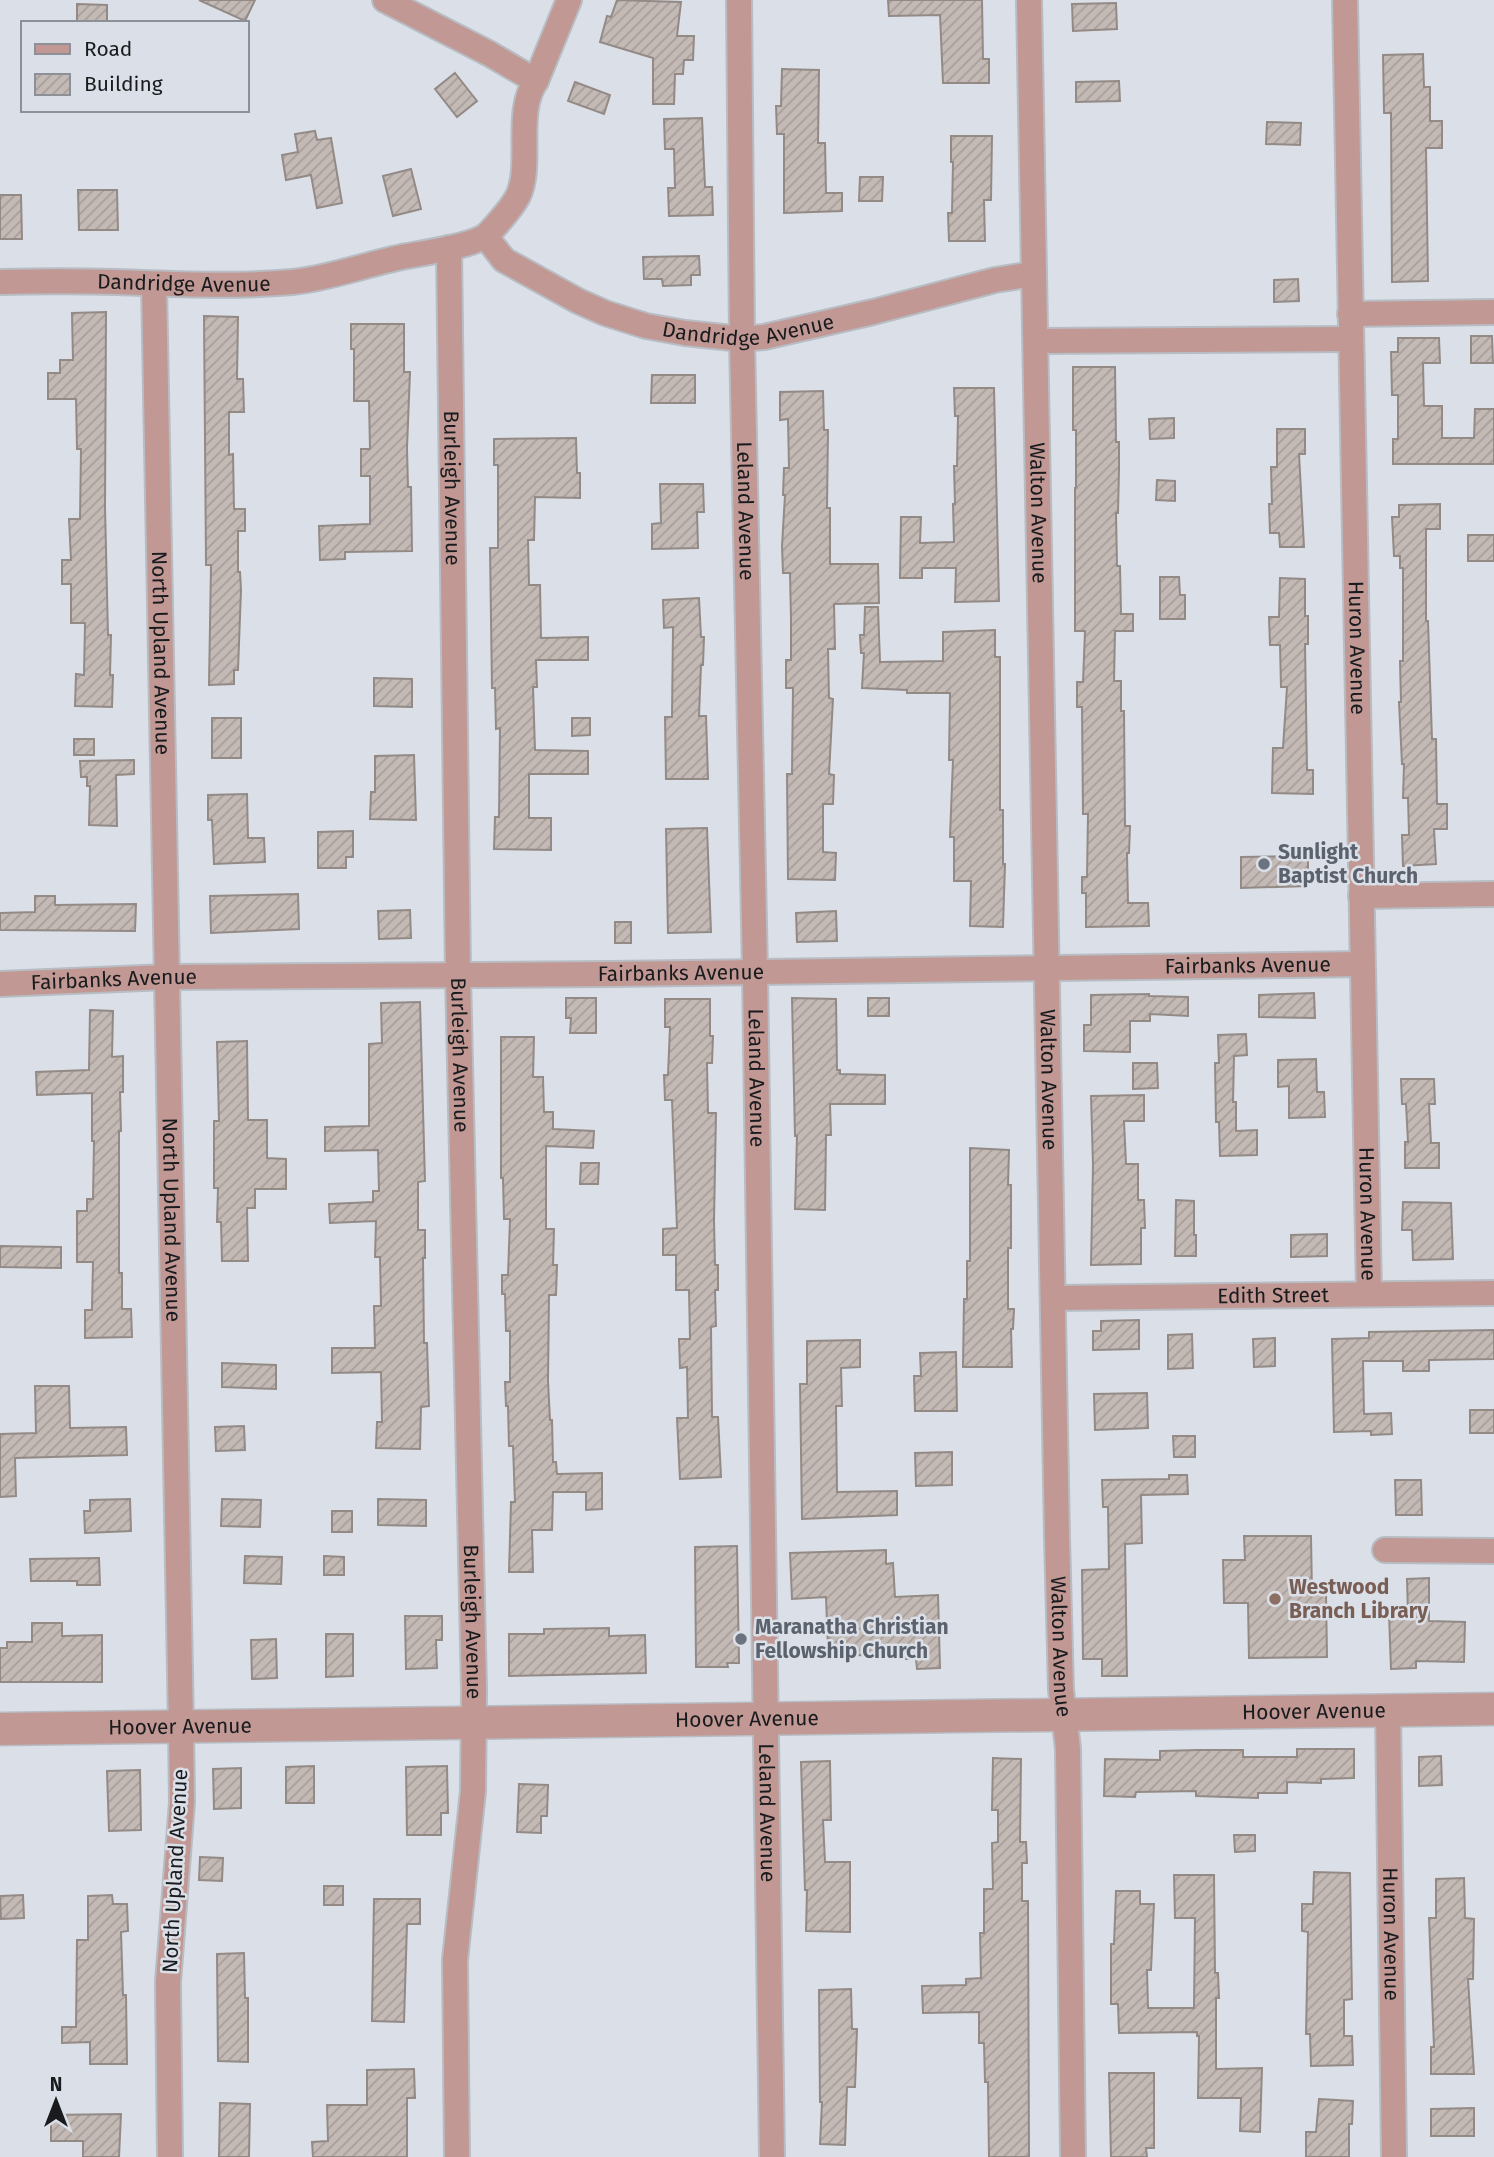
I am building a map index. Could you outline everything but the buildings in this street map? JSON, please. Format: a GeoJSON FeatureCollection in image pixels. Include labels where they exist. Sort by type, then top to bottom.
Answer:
{"type":"FeatureCollection","features":[{"type":"Feature","properties":{"kind":"street"},"geometry":{"type":"LineString","coordinates":[[384,0],[490,54],[536,81]]}},
{"type":"Feature","properties":{"kind":"street"},"geometry":{"type":"LineString","coordinates":[[449,248],[486,237],[518,197],[522,183],[524,128],[529,91],[536,81],[569,0]]}},
{"type":"Feature","properties":{"kind":"street","name":"Leland Avenue"},"geometry":{"type":"LineString","coordinates":[[739,0],[742,339],[755,972],[772,2157]]}},
{"type":"Feature","properties":{"kind":"street","name":"Walton Avenue"},"geometry":{"type":"LineString","coordinates":[[1029,0],[1060,1677],[1068,1749],[1073,2157]]}},
{"type":"Feature","properties":{"kind":"street","name":"Huron Avenue"},"geometry":{"type":"LineString","coordinates":[[1345,0],[1369,1294]]}},
{"type":"Feature","properties":{"kind":"street","name":"Dandridge Avenue"},"geometry":{"type":"LineString","coordinates":[[486,237],[504,260],[568,296],[605,313],[646,326],[685,334],[742,339],[764,337],[995,280],[1033,274]]}},
{"type":"Feature","properties":{"kind":"street","name":"Dandridge Avenue"},"geometry":{"type":"LineString","coordinates":[[0,282],[268,284],[327,277],[393,258],[449,248]]}},
{"type":"Feature","properties":{"kind":"street","name":"Burleigh Avenue"},"geometry":{"type":"LineString","coordinates":[[449,248],[457,974],[474,1722],[473,1791],[455,1960],[457,2157]]}},
{"type":"Feature","properties":{"kind":"street","name":"North Upland Avenue"},"geometry":{"type":"LineString","coordinates":[[154,284],[182,1802],[168,1982],[170,2157]]}},
{"type":"Feature","properties":{"kind":"street"},"geometry":{"type":"LineString","coordinates":[[1350,314],[1494,312]]}},
{"type":"Feature","properties":{"kind":"street"},"geometry":{"type":"LineString","coordinates":[[1036,341],[1351,339]]}},
{"type":"Feature","properties":{"kind":"street"},"geometry":{"type":"LineString","coordinates":[[1361,895],[1494,894]]}},
{"type":"Feature","properties":{"kind":"street","name":"Fairbanks Avenue"},"geometry":{"type":"LineString","coordinates":[[0,984],[167,977],[1362,964]]}},
{"type":"Feature","properties":{"kind":"street","name":"Edith Street"},"geometry":{"type":"LineString","coordinates":[[1053,1298],[1494,1293]]}},
{"type":"Feature","properties":{"kind":"street"},"geometry":{"type":"LineString","coordinates":[[1385,1550],[1494,1550]]}},
{"type":"Feature","properties":{"kind":"street","name":"Hoover Avenue"},"geometry":{"type":"LineString","coordinates":[[0,1728],[1494,1709]]}},
{"type":"Feature","properties":{"kind":"street","name":"Huron Avenue"},"geometry":{"type":"LineString","coordinates":[[1388,1710],[1394,2157]]}},
{"type":"Feature","properties":{"kind":"place","name":"Sunlight Baptist Church"},"geometry":{"type":"Point","coordinates":[1264,864]}},
{"type":"Feature","properties":{"kind":"place","name":"Westwood Branch Library"},"geometry":{"type":"Point","coordinates":[1275,1599]}},
{"type":"Feature","properties":{"kind":"place","name":"Maranatha Christian Fellowship Church"},"geometry":{"type":"Point","coordinates":[741,1639]}}]}
